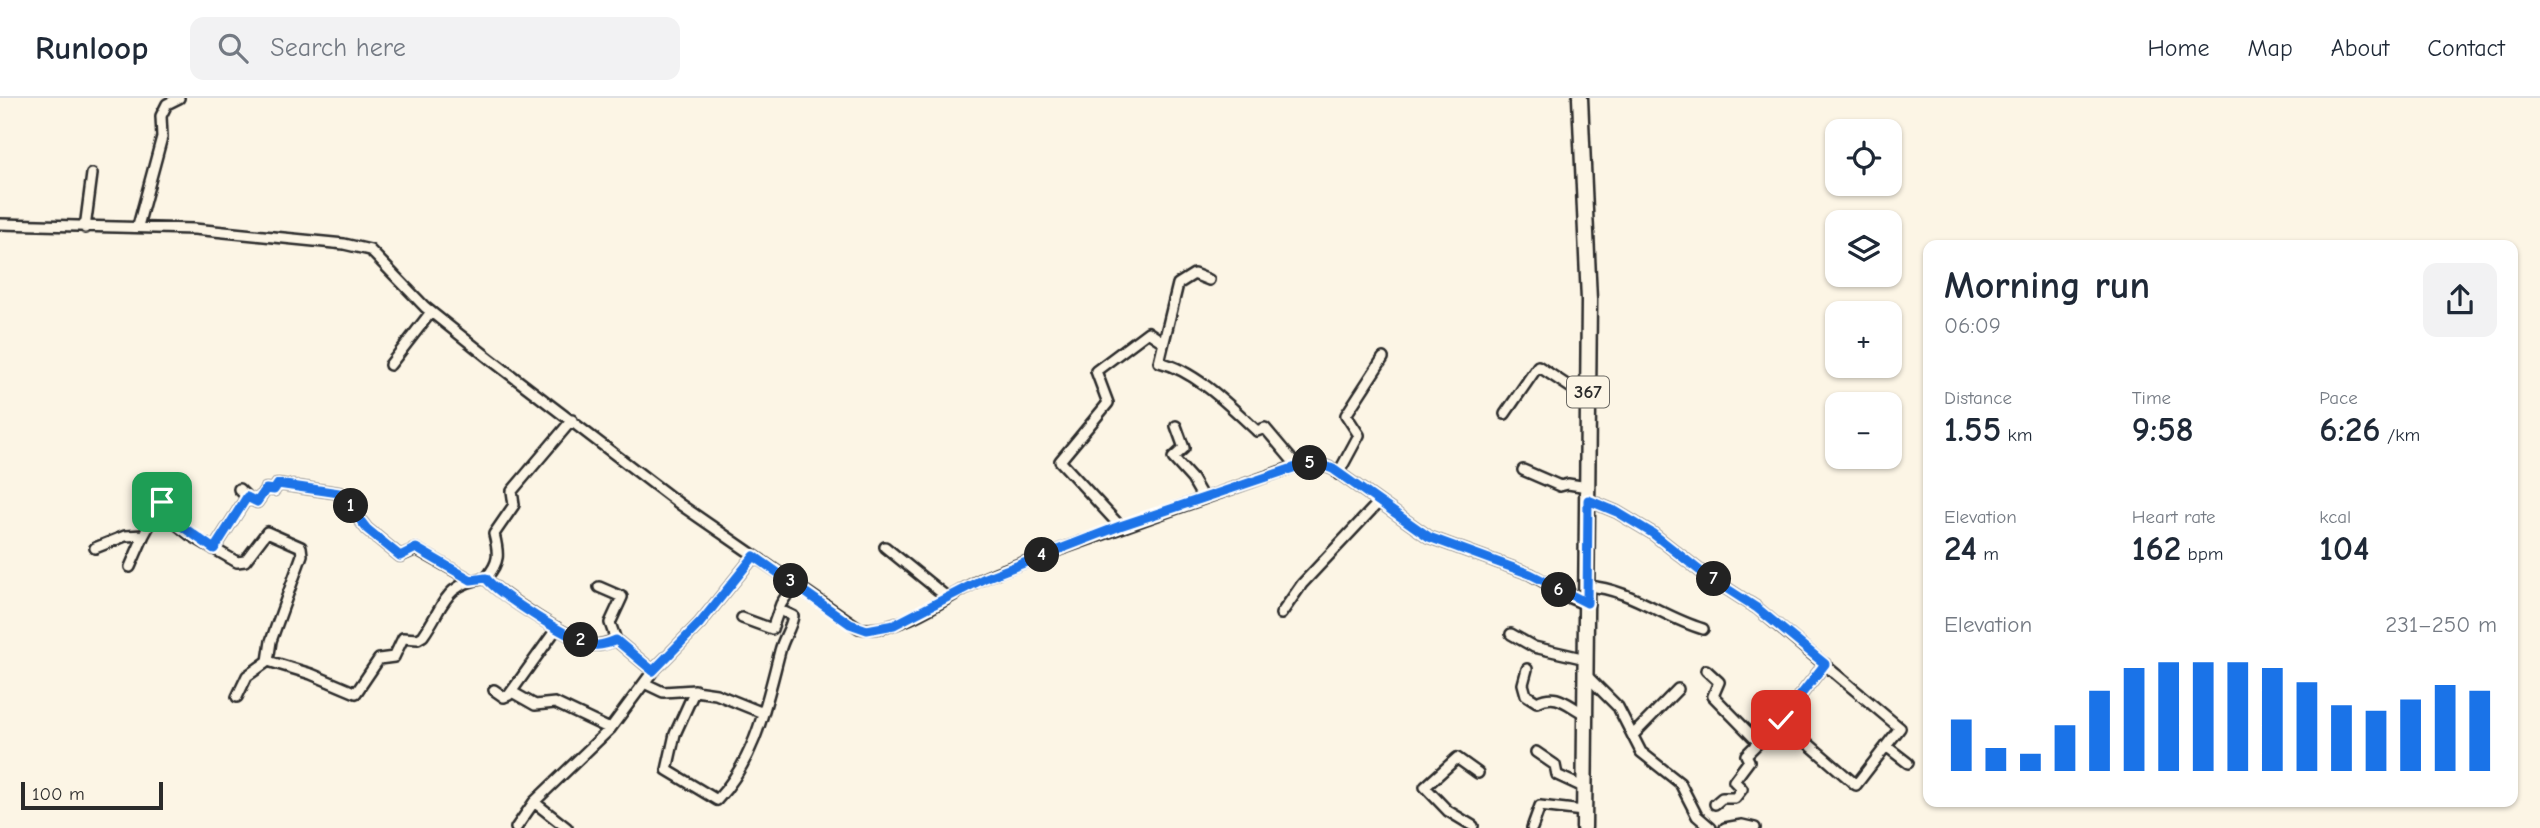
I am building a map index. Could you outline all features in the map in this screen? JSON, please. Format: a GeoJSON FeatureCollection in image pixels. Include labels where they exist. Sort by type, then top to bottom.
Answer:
{"type":"FeatureCollection","features":[{"type":"Feature","properties":{"kind":"main road","name":"367"},"geometry":{"type":"LineString","coordinates":[[1580,98],[1589,300],[1584,828]]}},
{"type":"Feature","properties":{"kind":"street"},"geometry":{"type":"LineString","coordinates":[[138,226],[162,137],[161,116],[167,104],[179,98]]}},
{"type":"Feature","properties":{"kind":"street"},"geometry":{"type":"LineString","coordinates":[[85,228],[92,174]]}},
{"type":"Feature","properties":{"kind":"street"},"geometry":{"type":"LineString","coordinates":[[0,225],[85,228],[138,226],[363,247],[379,257],[431,312],[681,505],[850,624],[867,630],[894,625],[985,578],[1120,526],[1297,466],[1317,463],[1338,474],[1429,537],[1530,574],[1587,603]]}},
{"type":"Feature","properties":{"kind":"street"},"geometry":{"type":"LineString","coordinates":[[1209,280],[1195,274],[1178,284],[1159,362],[1181,371],[1258,430],[1265,428],[1297,466]]}},
{"type":"Feature","properties":{"kind":"street"},"geometry":{"type":"LineString","coordinates":[[390,365],[431,312]]}},
{"type":"Feature","properties":{"kind":"street"},"geometry":{"type":"LineString","coordinates":[[1120,526],[1060,461],[1108,403],[1096,371],[1148,332],[1163,342]]}},
{"type":"Feature","properties":{"kind":"street"},"geometry":{"type":"LineString","coordinates":[[1338,474],[1359,435],[1347,421],[1346,415],[1383,358]]}},
{"type":"Feature","properties":{"kind":"street"},"geometry":{"type":"LineString","coordinates":[[1505,414],[1538,366],[1588,399]]}},
{"type":"Feature","properties":{"kind":"street"},"geometry":{"type":"LineString","coordinates":[[268,661],[311,674],[357,693],[379,659],[394,657],[403,638],[420,638],[447,594],[460,584],[486,578],[498,562],[499,552],[494,534],[514,505],[512,491],[572,419]]}},
{"type":"Feature","properties":{"kind":"street"},"geometry":{"type":"LineString","coordinates":[[1176,426],[1184,448],[1173,458],[1192,479],[1203,498]]}},
{"type":"Feature","properties":{"kind":"street"},"geometry":{"type":"LineString","coordinates":[[1523,470],[1560,486],[1568,484],[1652,533],[1704,574],[1757,608],[1899,725],[1856,785],[1781,720]]}},
{"type":"Feature","properties":{"kind":"street"},"geometry":{"type":"LineString","coordinates":[[239,489],[257,502],[266,489],[274,490],[278,484],[339,493],[367,529],[400,556],[416,548],[471,580]]}},
{"type":"Feature","properties":{"kind":"street"},"geometry":{"type":"LineString","coordinates":[[214,549],[247,497]]}},
{"type":"Feature","properties":{"kind":"street"},"geometry":{"type":"LineString","coordinates":[[130,567],[163,500],[180,498],[183,500],[173,520],[214,549],[243,562],[269,532],[303,550],[271,641],[268,661],[247,676],[237,697]]}},
{"type":"Feature","properties":{"kind":"street"},"geometry":{"type":"LineString","coordinates":[[1281,614],[1301,584],[1378,503]]}},
{"type":"Feature","properties":{"kind":"street"},"geometry":{"type":"LineString","coordinates":[[95,548],[125,536],[144,535]]}},
{"type":"Feature","properties":{"kind":"street"},"geometry":{"type":"LineString","coordinates":[[885,547],[948,598]]}},
{"type":"Feature","properties":{"kind":"street"},"geometry":{"type":"LineString","coordinates":[[516,828],[534,802],[610,729],[653,671],[700,623],[754,556]]}},
{"type":"Feature","properties":{"kind":"street"},"geometry":{"type":"LineString","coordinates":[[486,578],[527,610],[557,628],[594,645],[616,640]]}},
{"type":"Feature","properties":{"kind":"street"},"geometry":{"type":"LineString","coordinates":[[742,618],[772,629],[794,584]]}},
{"type":"Feature","properties":{"kind":"street"},"geometry":{"type":"LineString","coordinates":[[1587,586],[1622,592],[1677,622],[1703,629]]}},
{"type":"Feature","properties":{"kind":"street"},"geometry":{"type":"LineString","coordinates":[[599,587],[622,597],[610,623],[616,640],[653,671]]}},
{"type":"Feature","properties":{"kind":"street"},"geometry":{"type":"LineString","coordinates":[[695,691],[675,734],[667,770],[716,800],[752,750],[793,616],[780,610]]}},
{"type":"Feature","properties":{"kind":"street"},"geometry":{"type":"LineString","coordinates":[[494,690],[505,698],[512,692],[557,628]]}},
{"type":"Feature","properties":{"kind":"street"},"geometry":{"type":"LineString","coordinates":[[1511,634],[1585,679],[1618,707],[1641,752],[1680,783],[1697,816],[1711,828]]}},
{"type":"Feature","properties":{"kind":"street"},"geometry":{"type":"LineString","coordinates":[[1716,804],[1722,798],[1735,799],[1742,789],[1734,781],[1750,761],[1746,754],[1781,720],[1825,664]]}},
{"type":"Feature","properties":{"kind":"street"},"geometry":{"type":"LineString","coordinates":[[1527,669],[1524,684],[1526,695],[1537,702],[1547,696],[1554,696],[1585,714]]}},
{"type":"Feature","properties":{"kind":"street"},"geometry":{"type":"LineString","coordinates":[[1706,670],[1719,682],[1713,696],[1758,742]]}},
{"type":"Feature","properties":{"kind":"street"},"geometry":{"type":"LineString","coordinates":[[645,683],[663,692],[695,691],[716,694],[763,713]]}},
{"type":"Feature","properties":{"kind":"street"},"geometry":{"type":"LineString","coordinates":[[1633,735],[1678,689]]}},
{"type":"Feature","properties":{"kind":"street"},"geometry":{"type":"LineString","coordinates":[[512,692],[535,705],[555,703],[610,729]]}},
{"type":"Feature","properties":{"kind":"street"},"geometry":{"type":"LineString","coordinates":[[1886,746],[1908,763]]}},
{"type":"Feature","properties":{"kind":"street"},"geometry":{"type":"LineString","coordinates":[[1536,752],[1555,765],[1556,775],[1583,787]]}},
{"type":"Feature","properties":{"kind":"street"},"geometry":{"type":"LineString","coordinates":[[1474,827],[1448,811],[1425,787],[1457,758],[1478,773]]}},
{"type":"Feature","properties":{"kind":"street"},"geometry":{"type":"LineString","coordinates":[[534,802],[567,828]]}},
{"type":"Feature","properties":{"kind":"street"},"geometry":{"type":"LineString","coordinates":[[1532,828],[1539,806],[1584,811]]}},
{"type":"Feature","properties":{"kind":"street"},"geometry":{"type":"LineString","coordinates":[[1725,828],[1742,825],[1755,828]]}},
{"type":"Feature","properties":{"kind":"route"},"geometry":{"type":"LineString","coordinates":[[162,502],[166,498],[181,498],[183,500],[173,520],[190,535],[214,549],[247,497],[257,502],[266,489],[274,490],[278,484],[339,493],[367,529],[400,556],[416,548],[471,580],[486,578],[492,586],[534,615],[589,644],[598,645],[616,640],[653,671],[700,623],[754,556],[850,624],[867,630],[877,629],[894,625],[985,578],[1120,526],[1297,466],[1317,463],[1333,469],[1356,488],[1429,537],[1530,574],[1587,603],[1588,500],[1617,512],[1652,533],[1704,574],[1722,583],[1757,608],[1825,664],[1781,720]]}}]}
